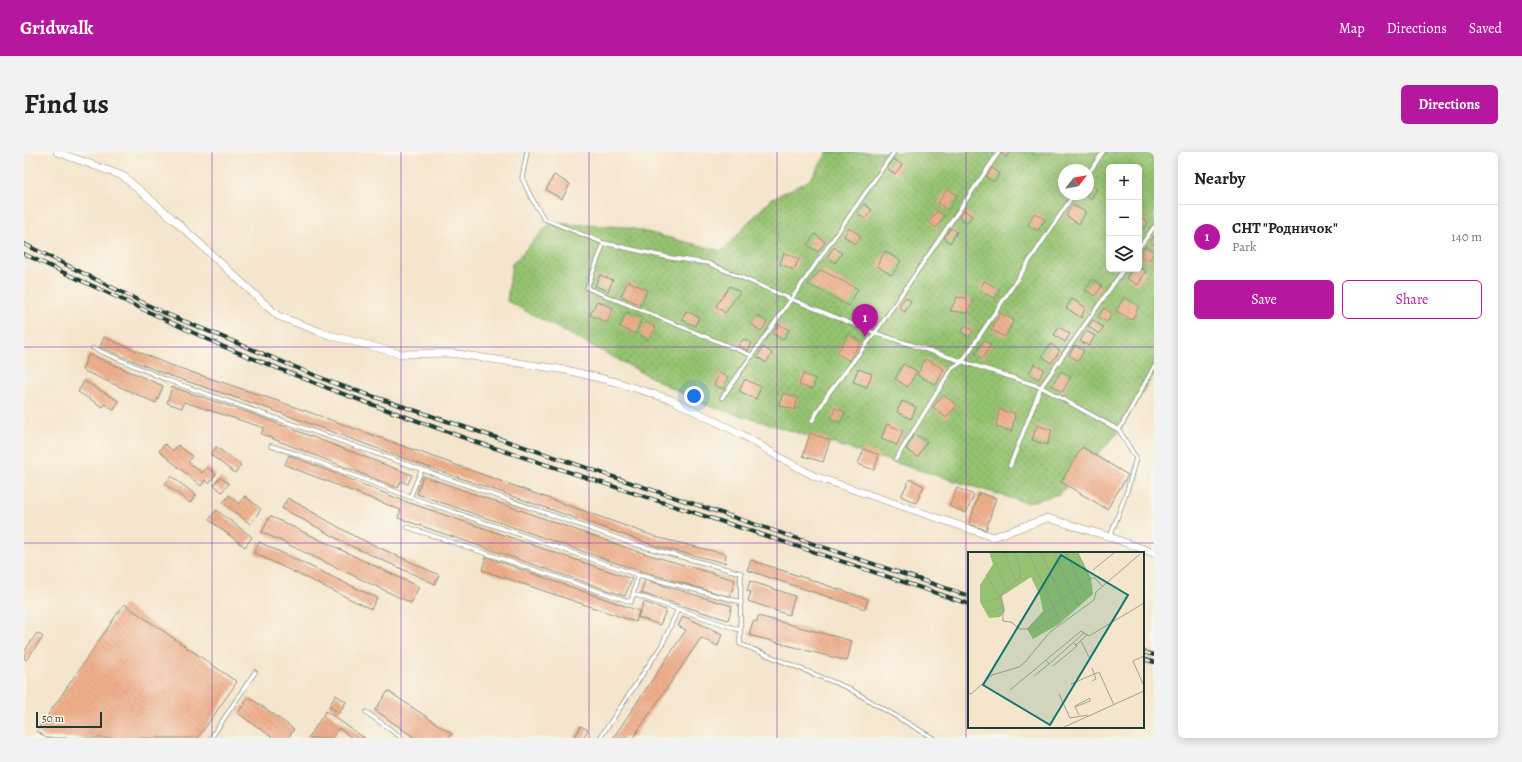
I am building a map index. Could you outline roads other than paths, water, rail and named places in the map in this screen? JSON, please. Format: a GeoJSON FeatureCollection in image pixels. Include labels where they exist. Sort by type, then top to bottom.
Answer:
{"type":"FeatureCollection","features":[{"type":"Feature","properties":{"kind":"street"},"geometry":{"type":"LineString","coordinates":[[57,152],[123,176],[172,218],[278,316],[329,335],[401,354],[450,353],[566,370],[616,382],[672,400],[741,434],[814,476],[993,537],[1048,518],[1110,537],[1154,553]]}},
{"type":"Feature","properties":{"kind":"lane"},"geometry":{"type":"LineString","coordinates":[[527,152],[522,178],[531,198],[544,219],[604,242],[671,258],[708,263],[791,300],[875,333],[1041,387],[1119,430],[1136,458],[1127,491],[1110,537]]}},
{"type":"Feature","properties":{"kind":"lane"},"geometry":{"type":"LineString","coordinates":[[722,398],[753,356],[894,152]]}},
{"type":"Feature","properties":{"kind":"lane"},"geometry":{"type":"LineString","coordinates":[[812,421],[828,394],[875,333],[999,152]]}},
{"type":"Feature","properties":{"kind":"lane"},"geometry":{"type":"LineString","coordinates":[[1094,165],[1103,152]]}},
{"type":"Feature","properties":{"kind":"lane"},"geometry":{"type":"LineString","coordinates":[[896,459],[952,368],[962,362],[1070,200]]}},
{"type":"Feature","properties":{"kind":"lane"},"geometry":{"type":"LineString","coordinates":[[1142,244],[1154,227]]}},
{"type":"Feature","properties":{"kind":"lane"},"geometry":{"type":"LineString","coordinates":[[604,242],[587,288],[753,356]]}},
{"type":"Feature","properties":{"kind":"lane"},"geometry":{"type":"LineString","coordinates":[[1010,466],[1041,387],[1122,272]]}},
{"type":"Feature","properties":{"kind":"lane"},"geometry":{"type":"LineString","coordinates":[[93,348],[167,380],[634,544],[741,573],[740,644],[848,688],[932,738]]}},
{"type":"Feature","properties":{"kind":"lane"},"geometry":{"type":"LineString","coordinates":[[1119,430],[1154,367]]}},
{"type":"Feature","properties":{"kind":"lane"},"geometry":{"type":"LineString","coordinates":[[272,446],[304,456],[410,497],[638,575],[741,602]]}},
{"type":"Feature","properties":{"kind":"lane"},"geometry":{"type":"LineString","coordinates":[[410,497],[422,469]]}},
{"type":"Feature","properties":{"kind":"lane"},"geometry":{"type":"LineString","coordinates":[[407,527],[631,602],[638,575]]}},
{"type":"Feature","properties":{"kind":"lane"},"geometry":{"type":"LineString","coordinates":[[633,594],[740,630]]}},
{"type":"Feature","properties":{"kind":"lane"},"geometry":{"type":"LineString","coordinates":[[600,738],[662,645],[678,609]]}},
{"type":"Feature","properties":{"kind":"lane"},"geometry":{"type":"LineString","coordinates":[[211,738],[254,672]]}},
{"type":"Feature","properties":{"kind":"lane"},"geometry":{"type":"LineString","coordinates":[[366,712],[402,738]]}},
{"type":"Feature","properties":{"kind":"railway"},"geometry":{"type":"LineString","coordinates":[[24,244],[162,312],[336,384],[968,596]]}},
{"type":"Feature","properties":{"kind":"railway"},"geometry":{"type":"LineString","coordinates":[[24,254],[222,346],[335,391],[473,441],[757,533],[968,604]]}},
{"type":"Feature","properties":{"kind":"railway"},"geometry":{"type":"LineString","coordinates":[[1144,652],[1154,655]]}},
{"type":"Feature","properties":{"kind":"railway"},"geometry":{"type":"LineString","coordinates":[[1144,659],[1154,662]]}},
{"type":"Feature","properties":{"kind":"place","name":"СНТ \"Родничок\""},"geometry":{"type":"Point","coordinates":[865,337]}}]}
